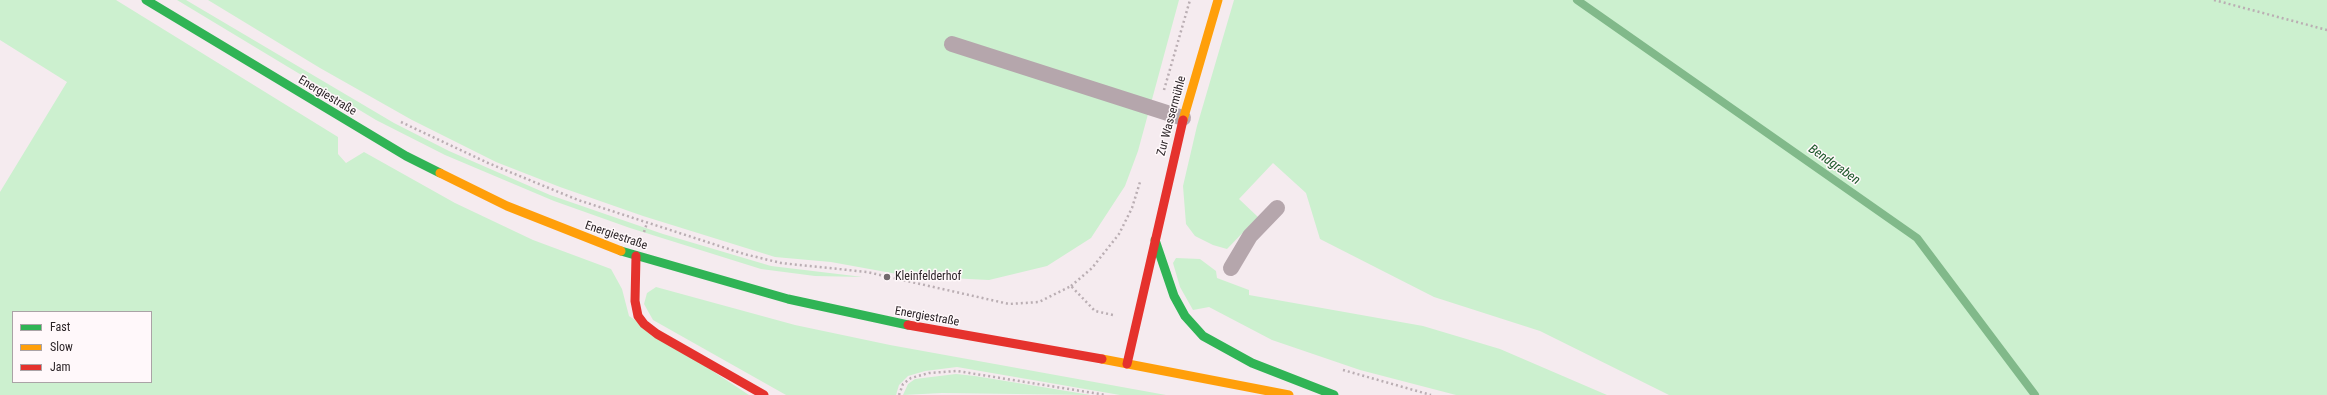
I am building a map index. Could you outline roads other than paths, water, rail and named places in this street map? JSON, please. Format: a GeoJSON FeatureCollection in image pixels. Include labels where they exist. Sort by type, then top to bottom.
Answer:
{"type":"FeatureCollection","features":[{"type":"Feature","properties":{"kind":"main road","name":"Energiestraße"},"geometry":{"type":"LineString","coordinates":[[146,0],[406,156],[507,206],[592,241],[636,256],[768,294],[840,312],[1289,395]]}},
{"type":"Feature","properties":{"kind":"main road","name":"Zur Wassermühle"},"geometry":{"type":"LineString","coordinates":[[1127,364],[1154,239],[1183,118],[1218,0]]}},
{"type":"Feature","properties":{"kind":"main road"},"geometry":{"type":"LineString","coordinates":[[1154,239],[1174,296],[1185,316],[1203,336],[1220,347],[1252,362],[1334,395]]}},
{"type":"Feature","properties":{"kind":"main road"},"geometry":{"type":"LineString","coordinates":[[636,256],[635,301],[638,316],[644,324],[657,334],[764,395]]}},
{"type":"Feature","properties":{"kind":"lane"},"geometry":{"type":"LineString","coordinates":[[952,44],[1183,118]]}},
{"type":"Feature","properties":{"kind":"lane"},"geometry":{"type":"LineString","coordinates":[[1231,268],[1250,236],[1277,208]]}},
{"type":"Feature","properties":{"kind":"waterway","name":"Bendgraben"},"geometry":{"type":"LineString","coordinates":[[1577,0],[1917,238],[2035,395]]}},
{"type":"Feature","properties":{"kind":"place","name":"Kleinfelderhof"},"geometry":{"type":"Point","coordinates":[887,277]}}]}
